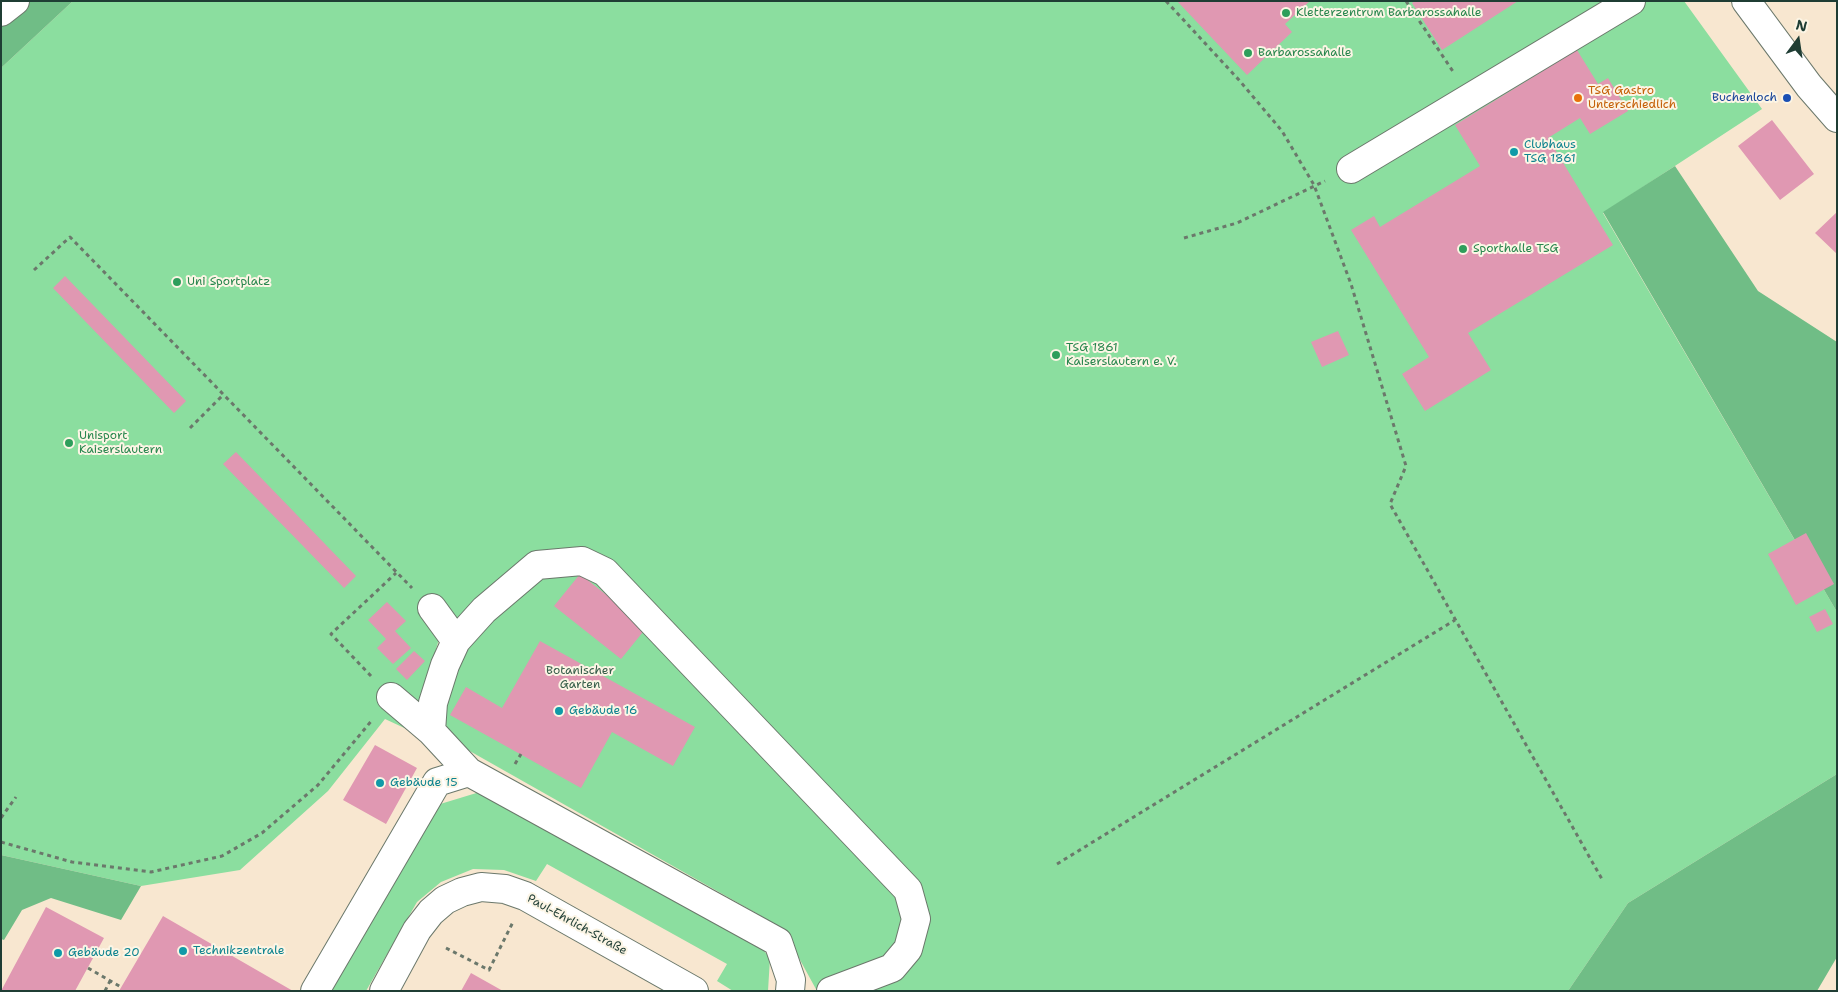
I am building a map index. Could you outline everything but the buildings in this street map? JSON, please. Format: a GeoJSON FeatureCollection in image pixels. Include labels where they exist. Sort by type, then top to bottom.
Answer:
{"type":"FeatureCollection","features":[{"type":"Feature","properties":{"kind":"street"},"geometry":{"type":"LineString","coordinates":[[1,12],[16,1]]}},
{"type":"Feature","properties":{"kind":"street"},"geometry":{"type":"LineString","coordinates":[[1350,169],[1631,1]]}},
{"type":"Feature","properties":{"kind":"street"},"geometry":{"type":"LineString","coordinates":[[1746,1],[1809,86],[1837,118]]}},
{"type":"Feature","properties":{"kind":"street"},"geometry":{"type":"LineString","coordinates":[[430,731],[433,703],[445,665],[456,641],[484,610],[537,565],[582,561],[605,572],[908,890],[916,919],[908,950],[892,968],[831,991]]}},
{"type":"Feature","properties":{"kind":"street"},"geometry":{"type":"LineString","coordinates":[[432,608],[456,641]]}},
{"type":"Feature","properties":{"kind":"street"},"geometry":{"type":"LineString","coordinates":[[391,697],[430,731],[469,772],[778,942],[791,980],[790,991]]}},
{"type":"Feature","properties":{"kind":"street"},"geometry":{"type":"LineString","coordinates":[[315,991],[437,782],[469,772]]}},
{"type":"Feature","properties":{"kind":"street","name":"Paul-Ehrlich-Straße"},"geometry":{"type":"LineString","coordinates":[[384,991],[417,930],[431,912],[446,900],[462,892],[481,887],[505,889],[525,896],[694,991]]}},
{"type":"Feature","properties":{"kind":"path"},"geometry":{"type":"LineString","coordinates":[[1166,1],[1239,80],[1282,131],[1314,186],[1352,284],[1406,466],[1390,504],[1603,881]]}},
{"type":"Feature","properties":{"kind":"path"},"geometry":{"type":"LineString","coordinates":[[1406,1],[1470,97]]}},
{"type":"Feature","properties":{"kind":"path"},"geometry":{"type":"LineString","coordinates":[[1184,238],[1237,223],[1350,169]]}},
{"type":"Feature","properties":{"kind":"path"},"geometry":{"type":"LineString","coordinates":[[34,270],[70,237],[432,608]]}},
{"type":"Feature","properties":{"kind":"path"},"geometry":{"type":"LineString","coordinates":[[190,428],[223,395]]}},
{"type":"Feature","properties":{"kind":"path"},"geometry":{"type":"LineString","coordinates":[[1,842],[72,862],[151,872],[222,856],[262,833],[318,785],[391,697],[331,634],[396,573]]}},
{"type":"Feature","properties":{"kind":"path"},"geometry":{"type":"LineString","coordinates":[[1057,864],[1455,620]]}},
{"type":"Feature","properties":{"kind":"path"},"geometry":{"type":"LineString","coordinates":[[1,818],[16,797]]}},
{"type":"Feature","properties":{"kind":"path"},"geometry":{"type":"LineString","coordinates":[[446,948],[489,970],[515,919]]}},
{"type":"Feature","properties":{"kind":"path"},"geometry":{"type":"LineString","coordinates":[[88,968],[121,987]]}},
{"type":"Feature","properties":{"kind":"path"},"geometry":{"type":"LineString","coordinates":[[105,991],[110,981]]}},
{"type":"Feature","properties":{"kind":"green space"},"geometry":{"type":"Polygon","coordinates":[[[27,1],[73,1],[1,68],[1,20],[27,1]]]}},
{"type":"Feature","properties":{"kind":"green space","name":"TSG 1861 Kaiserslautern e. V."},"geometry":{"type":"Polygon","coordinates":[[[73,1],[1684,1],[1762,109],[1603,213],[1837,612],[1837,774],[1628,903],[1568,991],[817,991],[788,938],[763,917],[452,741],[441,711],[454,670],[439,639],[413,732],[385,719],[328,791],[240,870],[141,886],[1,855],[1,68],[73,1]]]}},
{"type":"Feature","properties":{"kind":"green space"},"geometry":{"type":"Polygon","coordinates":[[[1675,166],[1758,291],[1837,342],[1837,612],[1603,212],[1675,166]]]}},
{"type":"Feature","properties":{"kind":"green space"},"geometry":{"type":"Polygon","coordinates":[[[1837,774],[1837,957],[1817,991],[1568,991],[1628,903],[1837,774]]]}},
{"type":"Feature","properties":{"kind":"green space"},"geometry":{"type":"Polygon","coordinates":[[[483,791],[758,944],[770,958],[768,991],[733,991],[717,981],[727,964],[547,864],[536,881],[504,870],[473,869],[441,882],[417,902],[366,991],[329,991],[437,805],[483,791]]]}},
{"type":"Feature","properties":{"kind":"green space"},"geometry":{"type":"Polygon","coordinates":[[[1,855],[141,886],[121,920],[51,898],[22,910],[4,940],[1,939],[1,855]]]}},
{"type":"Feature","properties":{"kind":"place","name":"Kletterzentrum Barbarossahalle"},"geometry":{"type":"Point","coordinates":[1286,13]}},
{"type":"Feature","properties":{"kind":"place","name":"Barbarossahalle"},"geometry":{"type":"Point","coordinates":[1248,53]}},
{"type":"Feature","properties":{"kind":"place","name":"TSG Gastro Unterschiedlich"},"geometry":{"type":"Point","coordinates":[1578,98]}},
{"type":"Feature","properties":{"kind":"place","name":"Buchenloch"},"geometry":{"type":"Point","coordinates":[1787,98]}},
{"type":"Feature","properties":{"kind":"place","name":"Clubhaus TSG 1861"},"geometry":{"type":"Point","coordinates":[1514,152]}},
{"type":"Feature","properties":{"kind":"place","name":"Sporthalle TSG"},"geometry":{"type":"Point","coordinates":[1463,249]}},
{"type":"Feature","properties":{"kind":"place","name":"Uni Sportplatz"},"geometry":{"type":"Point","coordinates":[177,282]}},
{"type":"Feature","properties":{"kind":"place","name":"TSG 1861 Kaiserslautern e. V."},"geometry":{"type":"Point","coordinates":[1056,355]}},
{"type":"Feature","properties":{"kind":"place","name":"Unisport Kaiserslautern"},"geometry":{"type":"Point","coordinates":[69,443]}},
{"type":"Feature","properties":{"kind":"place","name":"Gebäude 16"},"geometry":{"type":"Point","coordinates":[559,711]}},
{"type":"Feature","properties":{"kind":"place","name":"Gebäude 15"},"geometry":{"type":"Point","coordinates":[380,783]}},
{"type":"Feature","properties":{"kind":"place","name":"Technikzentrale"},"geometry":{"type":"Point","coordinates":[183,951]}},
{"type":"Feature","properties":{"kind":"place","name":"Gebäude 20"},"geometry":{"type":"Point","coordinates":[58,953]}},
{"type":"Feature","properties":{"kind":"park label","name":"Botanischer Garten"},"geometry":{"type":"Point","coordinates":[580,678]}}]}
